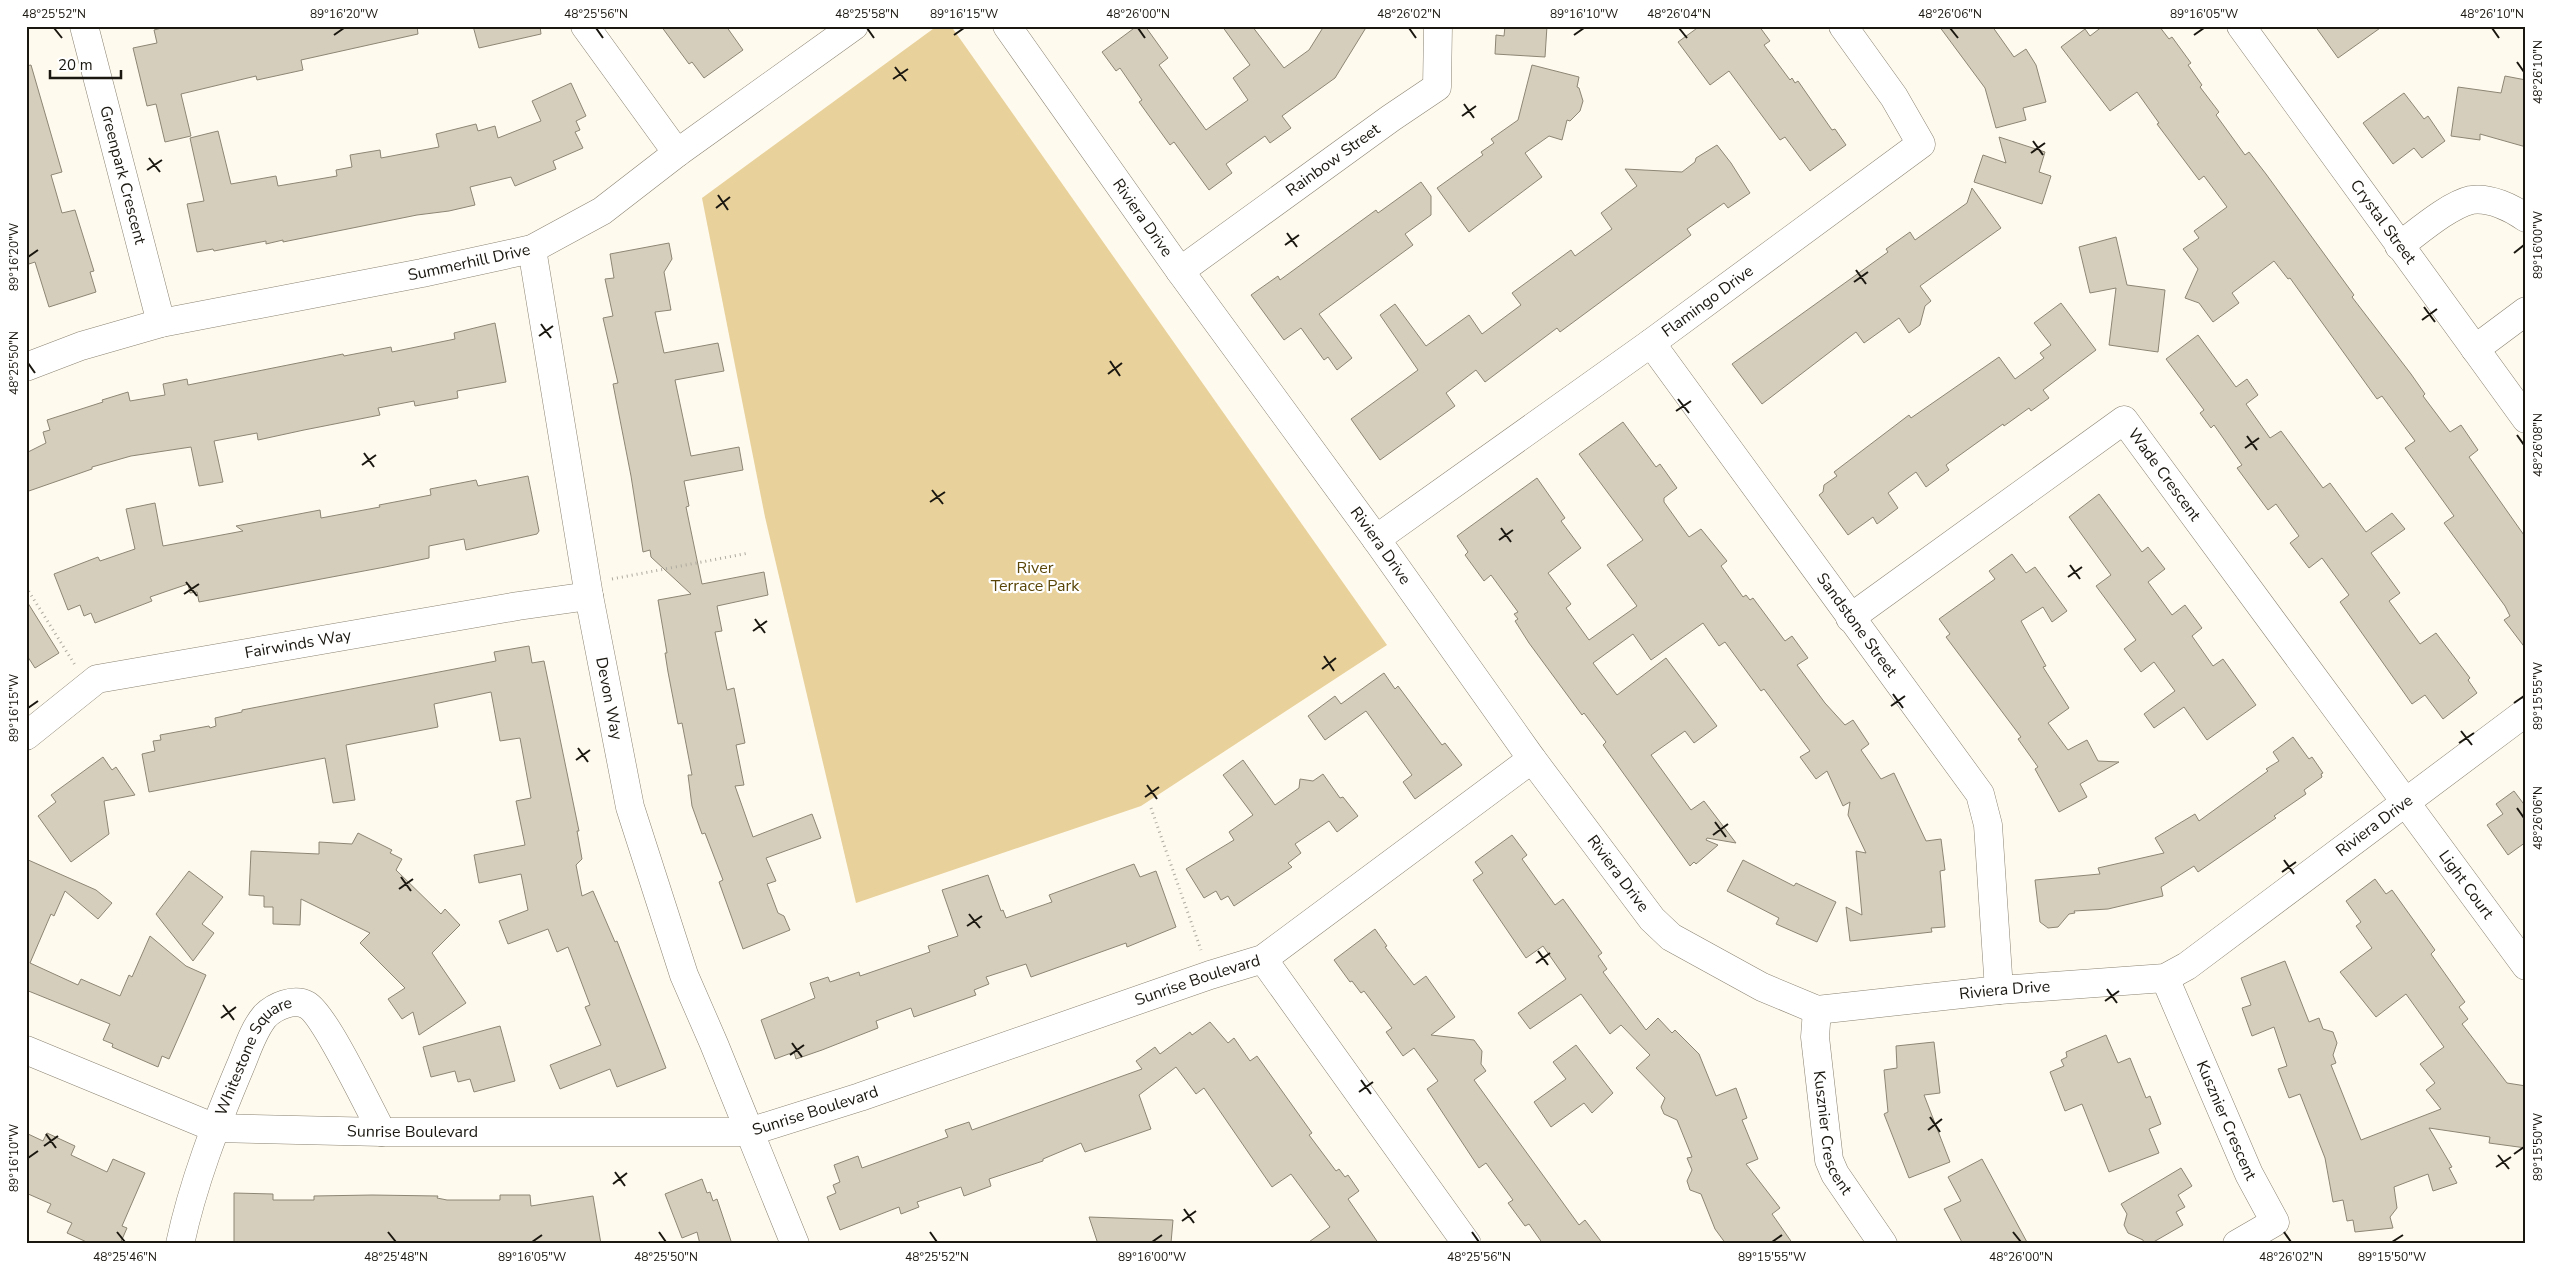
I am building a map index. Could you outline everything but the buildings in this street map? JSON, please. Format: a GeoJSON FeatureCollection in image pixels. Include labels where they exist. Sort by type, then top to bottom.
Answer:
{"type":"FeatureCollection","features":[{"type":"Feature","properties":{"kind":"street","name":"Greenpark Crescent"},"geometry":{"type":"LineString","coordinates":[[84,26],[161,323]]}},
{"type":"Feature","properties":{"kind":"street"},"geometry":{"type":"LineString","coordinates":[[585,26],[676,153]]}},
{"type":"Feature","properties":{"kind":"street","name":"Summerhill Drive"},"geometry":{"type":"LineString","coordinates":[[26,366],[81,346],[161,323],[422,273],[532,249],[602,211],[676,153],[854,26]]}},
{"type":"Feature","properties":{"kind":"street","name":"Riviera Drive"},"geometry":{"type":"LineString","coordinates":[[1007,26],[1180,272],[1376,539],[1532,760],[1661,929],[1762,987],[1817,1010],[1999,990],[2165,978],[2187,966],[2526,712]]}},
{"type":"Feature","properties":{"kind":"street","name":"Rainbow Street"},"geometry":{"type":"LineString","coordinates":[[1180,272],[1391,118],[1437,88],[1438,26]]}},
{"type":"Feature","properties":{"kind":"street","name":"Flamingo Drive"},"geometry":{"type":"LineString","coordinates":[[1376,539],[1651,343],[1921,144],[1894,97],[1843,26]]}},
{"type":"Feature","properties":{"kind":"street","name":"Crystal Street"},"geometry":{"type":"LineString","coordinates":[[2241,26],[2526,419]]}},
{"type":"Feature","properties":{"kind":"street"},"geometry":{"type":"LineString","coordinates":[[2399,246],[2446,213],[2472,200],[2494,202],[2512,209],[2526,218]]}},
{"type":"Feature","properties":{"kind":"street","name":"Devon Way"},"geometry":{"type":"LineString","coordinates":[[532,249],[588,590],[630,807],[684,975],[795,1244]]}},
{"type":"Feature","properties":{"kind":"street"},"geometry":{"type":"LineString","coordinates":[[2475,349],[2526,311]]}},
{"type":"Feature","properties":{"kind":"street","name":"Sandstone Street"},"geometry":{"type":"LineString","coordinates":[[1651,343],[1980,794],[1988,825],[1999,990]]}},
{"type":"Feature","properties":{"kind":"street","name":"Wade Crescent"},"geometry":{"type":"LineString","coordinates":[[1850,618],[2124,420],[2405,804]]}},
{"type":"Feature","properties":{"kind":"street","name":"Fairwinds Way"},"geometry":{"type":"LineString","coordinates":[[26,736],[97,679],[508,607],[588,590]]}},
{"type":"Feature","properties":{"kind":"street","name":"Sunrise Boulevard"},"geometry":{"type":"LineString","coordinates":[[26,1050],[215,1128],[382,1132],[749,1132],[860,1097],[1210,975],[1263,959],[1532,760]]}},
{"type":"Feature","properties":{"kind":"street","name":"Light Court"},"geometry":{"type":"LineString","coordinates":[[2405,804],[2526,966]]}},
{"type":"Feature","properties":{"kind":"street"},"geometry":{"type":"LineString","coordinates":[[1263,959],[1467,1244]]}},
{"type":"Feature","properties":{"kind":"street","name":"Kusznier Crescent"},"geometry":{"type":"LineString","coordinates":[[2165,978],[2249,1174],[2274,1222],[2237,1244]]}},
{"type":"Feature","properties":{"kind":"street","name":"Whitestone Square"},"geometry":{"type":"LineString","coordinates":[[180,1244],[215,1128],[252,1039],[265,1016],[289,1002],[305,1004],[314,1010],[327,1027],[382,1132]]}},
{"type":"Feature","properties":{"kind":"street","name":"Kusznier Crescent"},"geometry":{"type":"LineString","coordinates":[[1817,1010],[1815,1037],[1828,1160],[1835,1174],[1883,1244]]}},
{"type":"Feature","properties":{"kind":"path"},"geometry":{"type":"LineString","coordinates":[[588,590],[749,553]]}},
{"type":"Feature","properties":{"kind":"path"},"geometry":{"type":"LineString","coordinates":[[26,587],[88,686]]}},
{"type":"Feature","properties":{"kind":"path"},"geometry":{"type":"LineString","coordinates":[[1150,808],[1210,975]]}},
{"type":"Feature","properties":{"kind":"green space","name":"River Terrace Park"},"geometry":{"type":"Polygon","coordinates":[[[937,26],[951,26],[1387,645],[1141,806],[856,903],[765,517],[702,198],[937,26]]]}}]}
